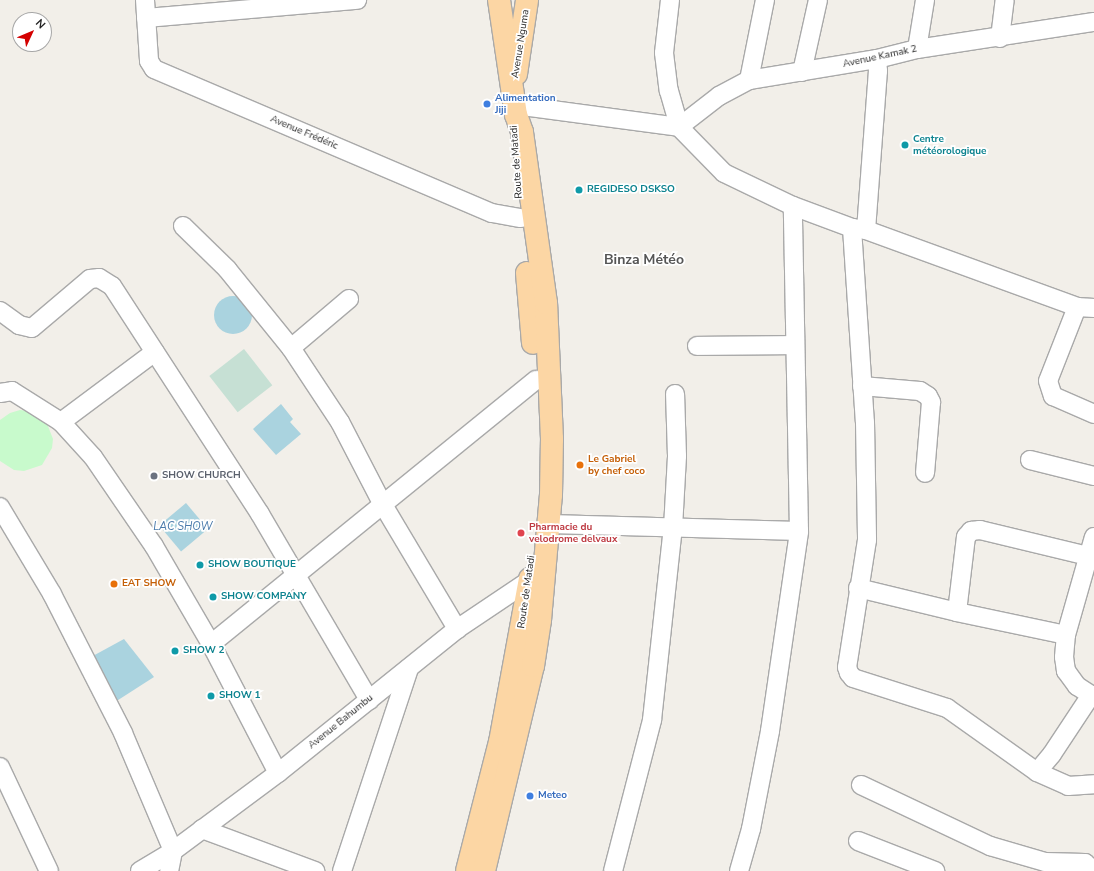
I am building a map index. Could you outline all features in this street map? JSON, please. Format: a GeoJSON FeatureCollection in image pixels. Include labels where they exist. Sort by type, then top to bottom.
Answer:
{"type":"FeatureCollection","features":[{"type":"Feature","properties":{"kind":"main road","name":"Route de Matadi"},"geometry":{"type":"LineString","coordinates":[[499,0],[503,38],[522,132],[546,303],[536,380],[538,420],[535,522],[537,578]]}},
{"type":"Feature","properties":{"kind":"main road","name":"Avenue Nguma"},"geometry":{"type":"LineString","coordinates":[[515,103],[527,0]]}},
{"type":"Feature","properties":{"kind":"main road","name":"Route de Matadi"},"geometry":{"type":"LineString","coordinates":[[484,871],[500,777],[517,660],[550,524],[552,438],[541,350],[521,218],[513,127],[515,103]]}},
{"type":"Feature","properties":{"kind":"main road","name":"Route de Matadi"},"geometry":{"type":"LineString","coordinates":[[467,871],[500,777]]}},
{"type":"Feature","properties":{"kind":"street","name":"Avenue Frédéric"},"geometry":{"type":"LineString","coordinates":[[145,0],[149,61],[154,69],[492,213],[521,218]]}},
{"type":"Feature","properties":{"kind":"street"},"geometry":{"type":"LineString","coordinates":[[146,18],[357,0]]}},
{"type":"Feature","properties":{"kind":"street"},"geometry":{"type":"LineString","coordinates":[[670,0],[664,53],[669,91],[678,127],[724,173],[793,206],[1085,308],[1048,381],[1053,396],[1094,414]]}},
{"type":"Feature","properties":{"kind":"street"},"geometry":{"type":"LineString","coordinates":[[749,80],[765,0]]}},
{"type":"Feature","properties":{"kind":"street"},"geometry":{"type":"LineString","coordinates":[[802,72],[818,0]]}},
{"type":"Feature","properties":{"kind":"street"},"geometry":{"type":"LineString","coordinates":[[918,49],[925,0]]}},
{"type":"Feature","properties":{"kind":"street"},"geometry":{"type":"LineString","coordinates":[[1000,38],[1005,0]]}},
{"type":"Feature","properties":{"kind":"street","name":"Avenue Kamak 2"},"geometry":{"type":"LineString","coordinates":[[678,127],[719,96],[749,80],[802,72],[918,49],[1000,38],[1094,22]]}},
{"type":"Feature","properties":{"kind":"street"},"geometry":{"type":"LineString","coordinates":[[877,58],[878,71],[859,229],[867,540],[858,588],[847,667],[853,678],[947,708],[1037,772],[1068,786],[1094,784]]}},
{"type":"Feature","properties":{"kind":"street"},"geometry":{"type":"LineString","coordinates":[[515,103],[678,127]]}},
{"type":"Feature","properties":{"kind":"street"},"geometry":{"type":"LineString","coordinates":[[740,871],[751,829],[770,732],[799,531],[794,345],[793,206]]}},
{"type":"Feature","properties":{"kind":"street"},"geometry":{"type":"LineString","coordinates":[[183,226],[227,269],[291,348],[340,422],[382,503],[457,629]]}},
{"type":"Feature","properties":{"kind":"street"},"geometry":{"type":"LineString","coordinates":[[0,311],[19,325],[32,328],[90,279],[99,278],[112,286],[298,576],[369,700]]}},
{"type":"Feature","properties":{"kind":"street"},"geometry":{"type":"LineString","coordinates":[[291,348],[349,299]]}},
{"type":"Feature","properties":{"kind":"street"},"geometry":{"type":"LineString","coordinates":[[697,346],[794,345]]}},
{"type":"Feature","properties":{"kind":"street"},"geometry":{"type":"LineString","coordinates":[[61,422],[155,352]]}},
{"type":"Feature","properties":{"kind":"street"},"geometry":{"type":"LineString","coordinates":[[211,644],[298,576],[382,503],[536,380]]}},
{"type":"Feature","properties":{"kind":"street"},"geometry":{"type":"LineString","coordinates":[[862,386],[920,391],[928,396],[931,402],[925,473]]}},
{"type":"Feature","properties":{"kind":"street"},"geometry":{"type":"LineString","coordinates":[[0,393],[12,391],[61,422],[92,457],[124,502],[211,644],[278,772]]}},
{"type":"Feature","properties":{"kind":"street"},"geometry":{"type":"LineString","coordinates":[[613,871],[652,720],[673,528],[677,456],[675,394]]}},
{"type":"Feature","properties":{"kind":"street"},"geometry":{"type":"LineString","coordinates":[[1030,460],[1094,476]]}},
{"type":"Feature","properties":{"kind":"street"},"geometry":{"type":"LineString","coordinates":[[0,508],[52,594],[119,726],[173,851],[169,871]]}},
{"type":"Feature","properties":{"kind":"street"},"geometry":{"type":"LineString","coordinates":[[550,524],[799,531]]}},
{"type":"Feature","properties":{"kind":"street"},"geometry":{"type":"LineString","coordinates":[[957,612],[966,537],[970,531],[980,530],[1088,556]]}},
{"type":"Feature","properties":{"kind":"street"},"geometry":{"type":"LineString","coordinates":[[1037,772],[1052,754],[1092,690],[1077,686],[1066,671],[1064,657],[1066,635],[1094,536]]}},
{"type":"Feature","properties":{"kind":"street","name":"Avenue Bahumbu"},"geometry":{"type":"LineString","coordinates":[[140,871],[173,851],[278,772],[457,629],[537,578]]}},
{"type":"Feature","properties":{"kind":"street"},"geometry":{"type":"LineString","coordinates":[[858,588],[957,612],[1066,635]]}},
{"type":"Feature","properties":{"kind":"street"},"geometry":{"type":"LineString","coordinates":[[342,871],[409,668]]}},
{"type":"Feature","properties":{"kind":"street"},"geometry":{"type":"LineString","coordinates":[[0,767],[49,871]]}},
{"type":"Feature","properties":{"kind":"street"},"geometry":{"type":"LineString","coordinates":[[861,785],[990,846],[1045,862],[1085,864],[1094,871]]}},
{"type":"Feature","properties":{"kind":"street"},"geometry":{"type":"LineString","coordinates":[[202,829],[315,871]]}},
{"type":"Feature","properties":{"kind":"street"},"geometry":{"type":"LineString","coordinates":[[858,841],[935,871]]}},
{"type":"Feature","properties":{"kind":"green space"},"geometry":{"type":"Polygon","coordinates":[[[244,349],[272,385],[238,412],[209,376],[244,349]]]}},
{"type":"Feature","properties":{"kind":"green space"},"geometry":{"type":"Polygon","coordinates":[[[20,410],[29,411],[46,421],[53,439],[52,448],[42,465],[24,471],[14,470],[0,461],[0,420],[10,413],[20,410]]]}},
{"type":"Feature","properties":{"kind":"water"},"geometry":{"type":"Polygon","coordinates":[[[229,296],[237,296],[244,299],[249,304],[252,315],[249,326],[244,331],[237,334],[229,334],[222,331],[217,326],[214,319],[214,311],[217,304],[222,299],[229,296]]]}},
{"type":"Feature","properties":{"kind":"water"},"geometry":{"type":"Polygon","coordinates":[[[281,404],[293,419],[290,422],[301,434],[276,455],[253,429],[281,404]]]}},
{"type":"Feature","properties":{"kind":"water","name":"LAC SHOW"},"geometry":{"type":"Polygon","coordinates":[[[186,503],[208,529],[181,552],[159,525],[186,503]]]}},
{"type":"Feature","properties":{"kind":"water"},"geometry":{"type":"Polygon","coordinates":[[[124,639],[154,677],[115,702],[91,657],[124,639]]]}},
{"type":"Feature","properties":{"kind":"place","name":"Alimentation Jiji"},"geometry":{"type":"Point","coordinates":[487,104]}},
{"type":"Feature","properties":{"kind":"place","name":"Centre météorologique"},"geometry":{"type":"Point","coordinates":[905,145]}},
{"type":"Feature","properties":{"kind":"place","name":"REGIDESO DSKSO"},"geometry":{"type":"Point","coordinates":[579,190]}},
{"type":"Feature","properties":{"kind":"place","name":"Le Gabriel by chef coco"},"geometry":{"type":"Point","coordinates":[580,465]}},
{"type":"Feature","properties":{"kind":"place","name":"SHOW CHURCH"},"geometry":{"type":"Point","coordinates":[154,476]}},
{"type":"Feature","properties":{"kind":"place","name":"Pharmacie du velodrome delvaux"},"geometry":{"type":"Point","coordinates":[521,533]}},
{"type":"Feature","properties":{"kind":"place","name":"SHOW BOUTIQUE"},"geometry":{"type":"Point","coordinates":[200,565]}},
{"type":"Feature","properties":{"kind":"place","name":"EAT SHOW"},"geometry":{"type":"Point","coordinates":[114,584]}},
{"type":"Feature","properties":{"kind":"place","name":"SHOW COMPANY"},"geometry":{"type":"Point","coordinates":[213,597]}},
{"type":"Feature","properties":{"kind":"place","name":"SHOW 2"},"geometry":{"type":"Point","coordinates":[175,651]}},
{"type":"Feature","properties":{"kind":"place","name":"SHOW 1"},"geometry":{"type":"Point","coordinates":[211,696]}},
{"type":"Feature","properties":{"kind":"place","name":"Meteo"},"geometry":{"type":"Point","coordinates":[530,796]}},
{"type":"Feature","properties":{"kind":"district","name":"Binza Météo"},"geometry":{"type":"Point","coordinates":[644,260]}}]}
